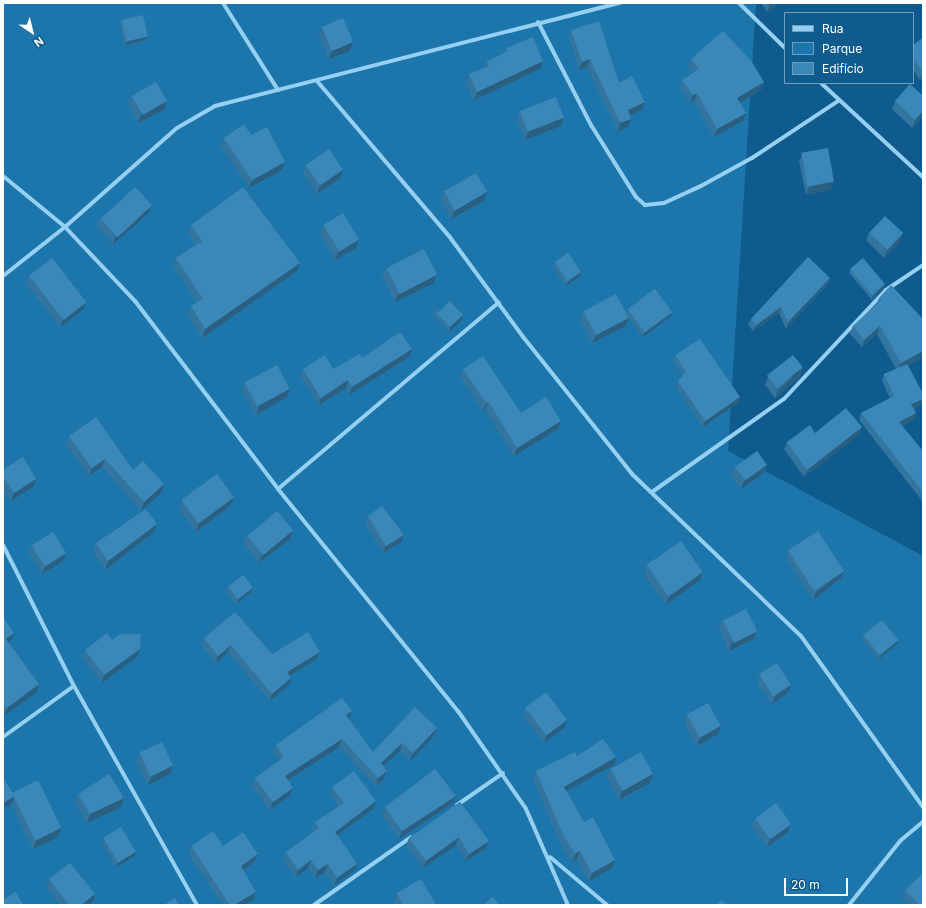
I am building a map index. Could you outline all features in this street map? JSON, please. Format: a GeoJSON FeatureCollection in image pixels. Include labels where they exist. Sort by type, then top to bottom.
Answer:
{"type":"FeatureCollection","features":[{"type":"Feature","properties":{"kind":"street"},"geometry":{"type":"LineString","coordinates":[[223,3],[278,90]]}},
{"type":"Feature","properties":{"kind":"street"},"geometry":{"type":"LineString","coordinates":[[3,276],[65,228],[177,128],[215,106],[317,81],[538,22],[620,3]]}},
{"type":"Feature","properties":{"kind":"street"},"geometry":{"type":"LineString","coordinates":[[739,3],[784,47]]}},
{"type":"Feature","properties":{"kind":"street"},"geometry":{"type":"LineString","coordinates":[[538,22],[591,125],[636,197],[645,205],[664,203],[701,186],[752,158],[838,101]]}},
{"type":"Feature","properties":{"kind":"street"},"geometry":{"type":"LineString","coordinates":[[317,81],[449,236],[610,449],[652,492],[801,636],[923,807]]}},
{"type":"Feature","properties":{"kind":"street"},"geometry":{"type":"LineString","coordinates":[[821,84],[923,177]]}},
{"type":"Feature","properties":{"kind":"street"},"geometry":{"type":"LineString","coordinates":[[3,176],[65,228],[135,301],[278,489],[458,712],[503,773],[526,809],[548,855],[566,904]]}},
{"type":"Feature","properties":{"kind":"street"},"geometry":{"type":"LineString","coordinates":[[652,492],[784,399],[881,295],[923,265]]}},
{"type":"Feature","properties":{"kind":"street"},"geometry":{"type":"LineString","coordinates":[[278,489],[499,302]]}},
{"type":"Feature","properties":{"kind":"street"},"geometry":{"type":"LineString","coordinates":[[3,545],[74,686],[197,905]]}},
{"type":"Feature","properties":{"kind":"street"},"geometry":{"type":"LineString","coordinates":[[3,738],[74,686]]}},
{"type":"Feature","properties":{"kind":"street"},"geometry":{"type":"LineString","coordinates":[[453,808],[503,773]]}},
{"type":"Feature","properties":{"kind":"street"},"geometry":{"type":"LineString","coordinates":[[849,905],[900,841],[923,822]]}},
{"type":"Feature","properties":{"kind":"street"},"geometry":{"type":"LineString","coordinates":[[314,905],[416,834]]}},
{"type":"Feature","properties":{"kind":"street"},"geometry":{"type":"LineString","coordinates":[[548,855],[607,905]]}},
{"type":"Feature","properties":{"kind":"green space"},"geometry":{"type":"Polygon","coordinates":[[[3,3],[756,3],[728,451],[923,556],[923,905],[3,905],[3,3]]]}},
{"type":"Feature","properties":{"kind":"building"},"geometry":{"type":"Polygon","coordinates":[[[143,15],[148,36],[127,41],[122,20],[143,15]]]}},
{"type":"Feature","properties":{"kind":"building"},"geometry":{"type":"Polygon","coordinates":[[[343,18],[353,42],[332,51],[322,27],[343,18]]]}},
{"type":"Feature","properties":{"kind":"building"},"geometry":{"type":"Polygon","coordinates":[[[599,21],[619,83],[632,76],[645,102],[628,110],[631,119],[620,123],[590,59],[582,62],[571,30],[599,21]]]}},
{"type":"Feature","properties":{"kind":"building"},"geometry":{"type":"Polygon","coordinates":[[[723,31],[752,62],[764,82],[737,98],[746,113],[717,129],[697,93],[693,95],[682,80],[699,69],[691,59],[723,31]]]}},
{"type":"Feature","properties":{"kind":"building"},"geometry":{"type":"Polygon","coordinates":[[[533,37],[543,61],[477,92],[469,74],[489,66],[487,61],[508,51],[507,48],[533,37]]]}},
{"type":"Feature","properties":{"kind":"building"},"geometry":{"type":"Polygon","coordinates":[[[923,38],[923,72],[914,58],[914,44],[923,38]]]}},
{"type":"Feature","properties":{"kind":"building"},"geometry":{"type":"Polygon","coordinates":[[[156,82],[167,101],[143,115],[132,96],[156,82]]]}},
{"type":"Feature","properties":{"kind":"building"},"geometry":{"type":"Polygon","coordinates":[[[910,84],[923,96],[923,111],[915,120],[895,101],[910,84]]]}},
{"type":"Feature","properties":{"kind":"building"},"geometry":{"type":"Polygon","coordinates":[[[556,97],[564,118],[527,132],[520,111],[556,97]]]}},
{"type":"Feature","properties":{"kind":"building"},"geometry":{"type":"Polygon","coordinates":[[[244,124],[251,135],[267,127],[285,162],[252,180],[224,138],[244,124]]]}},
{"type":"Feature","properties":{"kind":"building"},"geometry":{"type":"Polygon","coordinates":[[[828,148],[834,181],[807,186],[801,153],[828,148]]]}},
{"type":"Feature","properties":{"kind":"building"},"geometry":{"type":"Polygon","coordinates":[[[329,149],[343,170],[320,185],[306,165],[329,149]]]}},
{"type":"Feature","properties":{"kind":"building"},"geometry":{"type":"Polygon","coordinates":[[[476,173],[487,192],[455,211],[444,192],[476,173]]]}},
{"type":"Feature","properties":{"kind":"building"},"geometry":{"type":"Polygon","coordinates":[[[135,187],[152,205],[118,237],[101,219],[135,187]]]}},
{"type":"Feature","properties":{"kind":"building"},"geometry":{"type":"Polygon","coordinates":[[[243,187],[300,263],[205,329],[191,306],[203,299],[176,258],[202,241],[191,225],[243,187]]]}},
{"type":"Feature","properties":{"kind":"building"},"geometry":{"type":"Polygon","coordinates":[[[343,213],[359,240],[339,251],[323,225],[343,213]]]}},
{"type":"Feature","properties":{"kind":"building"},"geometry":{"type":"Polygon","coordinates":[[[885,216],[903,233],[888,250],[869,233],[885,216]]]}},
{"type":"Feature","properties":{"kind":"building"},"geometry":{"type":"Polygon","coordinates":[[[424,249],[437,275],[400,294],[387,268],[424,249]]]}},
{"type":"Feature","properties":{"kind":"building"},"geometry":{"type":"Polygon","coordinates":[[[568,253],[581,272],[568,281],[555,262],[568,253]]]}},
{"type":"Feature","properties":{"kind":"building"},"geometry":{"type":"Polygon","coordinates":[[[808,257],[830,278],[788,322],[781,307],[756,325],[751,319],[808,257]]]}},
{"type":"Feature","properties":{"kind":"building"},"geometry":{"type":"Polygon","coordinates":[[[52,258],[86,302],[64,320],[29,276],[52,258]]]}},
{"type":"Feature","properties":{"kind":"building"},"geometry":{"type":"Polygon","coordinates":[[[863,258],[885,284],[872,295],[850,269],[863,258]]]}},
{"type":"Feature","properties":{"kind":"building"},"geometry":{"type":"Polygon","coordinates":[[[891,285],[923,318],[923,351],[901,363],[880,326],[864,340],[853,326],[881,300],[879,298],[891,285]]]}},
{"type":"Feature","properties":{"kind":"building"},"geometry":{"type":"Polygon","coordinates":[[[655,289],[672,312],[645,332],[627,309],[655,289]]]}},
{"type":"Feature","properties":{"kind":"building"},"geometry":{"type":"Polygon","coordinates":[[[616,294],[629,318],[596,335],[583,311],[616,294]]]}},
{"type":"Feature","properties":{"kind":"building"},"geometry":{"type":"Polygon","coordinates":[[[450,301],[463,315],[450,327],[437,313],[450,301]]]}},
{"type":"Feature","properties":{"kind":"building"},"geometry":{"type":"Polygon","coordinates":[[[400,332],[412,349],[352,387],[348,380],[321,398],[303,369],[325,355],[333,369],[360,354],[362,358],[400,332]]]}},
{"type":"Feature","properties":{"kind":"building"},"geometry":{"type":"Polygon","coordinates":[[[700,339],[740,397],[705,421],[678,381],[686,372],[675,355],[700,339]]]}},
{"type":"Feature","properties":{"kind":"building"},"geometry":{"type":"Polygon","coordinates":[[[793,355],[803,368],[777,388],[767,375],[793,355]]]}},
{"type":"Feature","properties":{"kind":"building"},"geometry":{"type":"Polygon","coordinates":[[[483,356],[521,413],[546,397],[561,421],[517,448],[488,401],[486,403],[463,369],[483,356]]]}},
{"type":"Feature","properties":{"kind":"building"},"geometry":{"type":"Polygon","coordinates":[[[907,364],[923,394],[923,399],[911,404],[916,413],[899,422],[923,451],[923,492],[861,413],[894,396],[884,374],[907,364]]]}},
{"type":"Feature","properties":{"kind":"building"},"geometry":{"type":"Polygon","coordinates":[[[277,365],[290,389],[257,406],[244,382],[277,365]]]}},
{"type":"Feature","properties":{"kind":"building"},"geometry":{"type":"Polygon","coordinates":[[[846,408],[862,427],[807,470],[787,442],[810,425],[815,433],[846,408]]]}},
{"type":"Feature","properties":{"kind":"building"},"geometry":{"type":"Polygon","coordinates":[[[96,417],[133,470],[143,461],[164,484],[144,502],[105,459],[92,468],[69,436],[96,417]]]}},
{"type":"Feature","properties":{"kind":"building"},"geometry":{"type":"Polygon","coordinates":[[[757,451],[767,465],[745,481],[735,467],[757,451]]]}},
{"type":"Feature","properties":{"kind":"building"},"geometry":{"type":"Polygon","coordinates":[[[23,457],[36,479],[14,493],[3,476],[3,470],[23,457]]]}},
{"type":"Feature","properties":{"kind":"building"},"geometry":{"type":"Polygon","coordinates":[[[217,474],[234,497],[198,523],[181,500],[217,474]]]}},
{"type":"Feature","properties":{"kind":"building"},"geometry":{"type":"Polygon","coordinates":[[[382,506],[404,535],[386,546],[368,516],[382,506]]]}},
{"type":"Feature","properties":{"kind":"building"},"geometry":{"type":"Polygon","coordinates":[[[146,509],[157,524],[108,561],[96,543],[146,509]]]}},
{"type":"Feature","properties":{"kind":"building"},"geometry":{"type":"Polygon","coordinates":[[[277,511],[293,530],[263,555],[247,536],[277,511]]]}},
{"type":"Feature","properties":{"kind":"building"},"geometry":{"type":"Polygon","coordinates":[[[818,531],[844,571],[814,591],[788,551],[818,531]]]}},
{"type":"Feature","properties":{"kind":"building"},"geometry":{"type":"Polygon","coordinates":[[[53,532],[66,553],[45,566],[32,545],[53,532]]]}},
{"type":"Feature","properties":{"kind":"building"},"geometry":{"type":"Polygon","coordinates":[[[681,541],[703,572],[668,596],[647,565],[681,541]]]}},
{"type":"Feature","properties":{"kind":"building"},"geometry":{"type":"Polygon","coordinates":[[[243,575],[253,588],[238,599],[228,587],[243,575]]]}},
{"type":"Feature","properties":{"kind":"building"},"geometry":{"type":"Polygon","coordinates":[[[746,609],[757,631],[734,643],[723,621],[746,609]]]}},
{"type":"Feature","properties":{"kind":"building"},"geometry":{"type":"Polygon","coordinates":[[[235,612],[272,654],[308,632],[320,652],[287,672],[291,678],[272,694],[231,645],[218,656],[204,638],[235,612]]]}},
{"type":"Feature","properties":{"kind":"building"},"geometry":{"type":"Polygon","coordinates":[[[3,617],[14,633],[6,639],[39,684],[7,708],[3,703],[3,617]]]}},
{"type":"Feature","properties":{"kind":"building"},"geometry":{"type":"Polygon","coordinates":[[[882,620],[898,640],[880,655],[863,635],[882,620]]]}},
{"type":"Feature","properties":{"kind":"building"},"geometry":{"type":"Polygon","coordinates":[[[107,633],[112,640],[120,634],[141,634],[140,649],[104,675],[85,650],[107,633]]]}},
{"type":"Feature","properties":{"kind":"building"},"geometry":{"type":"Polygon","coordinates":[[[777,663],[791,685],[773,696],[759,674],[777,663]]]}},
{"type":"Feature","properties":{"kind":"building"},"geometry":{"type":"Polygon","coordinates":[[[546,692],[567,720],[546,736],[525,708],[546,692]]]}},
{"type":"Feature","properties":{"kind":"building"},"geometry":{"type":"Polygon","coordinates":[[[342,698],[352,711],[346,715],[373,752],[415,707],[437,728],[413,753],[402,743],[381,763],[387,771],[378,778],[342,739],[285,776],[293,788],[273,802],[255,778],[284,757],[276,745],[342,698]]]}},
{"type":"Feature","properties":{"kind":"building"},"geometry":{"type":"Polygon","coordinates":[[[708,703],[721,726],[700,737],[687,715],[708,703]]]}},
{"type":"Feature","properties":{"kind":"building"},"geometry":{"type":"Polygon","coordinates":[[[603,739],[616,757],[564,787],[584,822],[593,817],[615,860],[592,873],[580,851],[575,854],[563,835],[536,771],[575,752],[577,756],[603,739]]]}},
{"type":"Feature","properties":{"kind":"building"},"geometry":{"type":"Polygon","coordinates":[[[162,742],[173,766],[150,776],[139,753],[162,742]]]}},
{"type":"Feature","properties":{"kind":"building"},"geometry":{"type":"Polygon","coordinates":[[[641,752],[653,774],[623,791],[610,769],[641,752]]]}},
{"type":"Feature","properties":{"kind":"building"},"geometry":{"type":"Polygon","coordinates":[[[435,769],[456,796],[402,831],[385,807],[435,769]]]}},
{"type":"Feature","properties":{"kind":"building"},"geometry":{"type":"Polygon","coordinates":[[[354,771],[376,801],[335,832],[357,864],[337,878],[328,864],[318,870],[311,860],[298,870],[286,852],[319,828],[315,822],[344,803],[332,787],[354,771]]]}},
{"type":"Feature","properties":{"kind":"building"},"geometry":{"type":"Polygon","coordinates":[[[109,774],[124,798],[90,814],[78,794],[109,774]]]}},
{"type":"Feature","properties":{"kind":"building"},"geometry":{"type":"Polygon","coordinates":[[[3,778],[15,796],[3,803],[3,778]]]}},
{"type":"Feature","properties":{"kind":"building"},"geometry":{"type":"Polygon","coordinates":[[[38,780],[61,828],[35,840],[12,793],[38,780]]]}},
{"type":"Feature","properties":{"kind":"building"},"geometry":{"type":"Polygon","coordinates":[[[460,802],[489,841],[469,854],[459,837],[426,861],[409,838],[460,802]]]}},
{"type":"Feature","properties":{"kind":"building"},"geometry":{"type":"Polygon","coordinates":[[[776,803],[791,824],[770,839],[755,818],[776,803]]]}},
{"type":"Feature","properties":{"kind":"building"},"geometry":{"type":"Polygon","coordinates":[[[121,827],[136,852],[118,863],[103,838],[121,827]]]}},
{"type":"Feature","properties":{"kind":"building"},"geometry":{"type":"Polygon","coordinates":[[[213,831],[223,846],[243,832],[258,854],[241,866],[256,892],[234,905],[230,905],[191,846],[213,831]]]}},
{"type":"Feature","properties":{"kind":"building"},"geometry":{"type":"Polygon","coordinates":[[[70,863],[95,894],[81,905],[69,905],[49,879],[70,863]]]}},
{"type":"Feature","properties":{"kind":"building"},"geometry":{"type":"Polygon","coordinates":[[[923,873],[923,905],[919,905],[905,890],[923,873]]]}},
{"type":"Feature","properties":{"kind":"building"},"geometry":{"type":"Polygon","coordinates":[[[421,879],[436,905],[403,905],[397,893],[421,879]]]}},
{"type":"Feature","properties":{"kind":"building"},"geometry":{"type":"Polygon","coordinates":[[[15,892],[24,905],[3,905],[3,900],[15,892]]]}},
{"type":"Feature","properties":{"kind":"building"},"geometry":{"type":"Polygon","coordinates":[[[493,897],[499,905],[483,905],[493,897]]]}},
{"type":"Feature","properties":{"kind":"building"},"geometry":{"type":"Polygon","coordinates":[[[175,898],[179,905],[164,905],[175,898]]]}},
{"type":"Feature","properties":{"kind":"building"},"geometry":{"type":"Polygon","coordinates":[[[722,900],[727,905],[716,905],[722,900]]]}}]}
